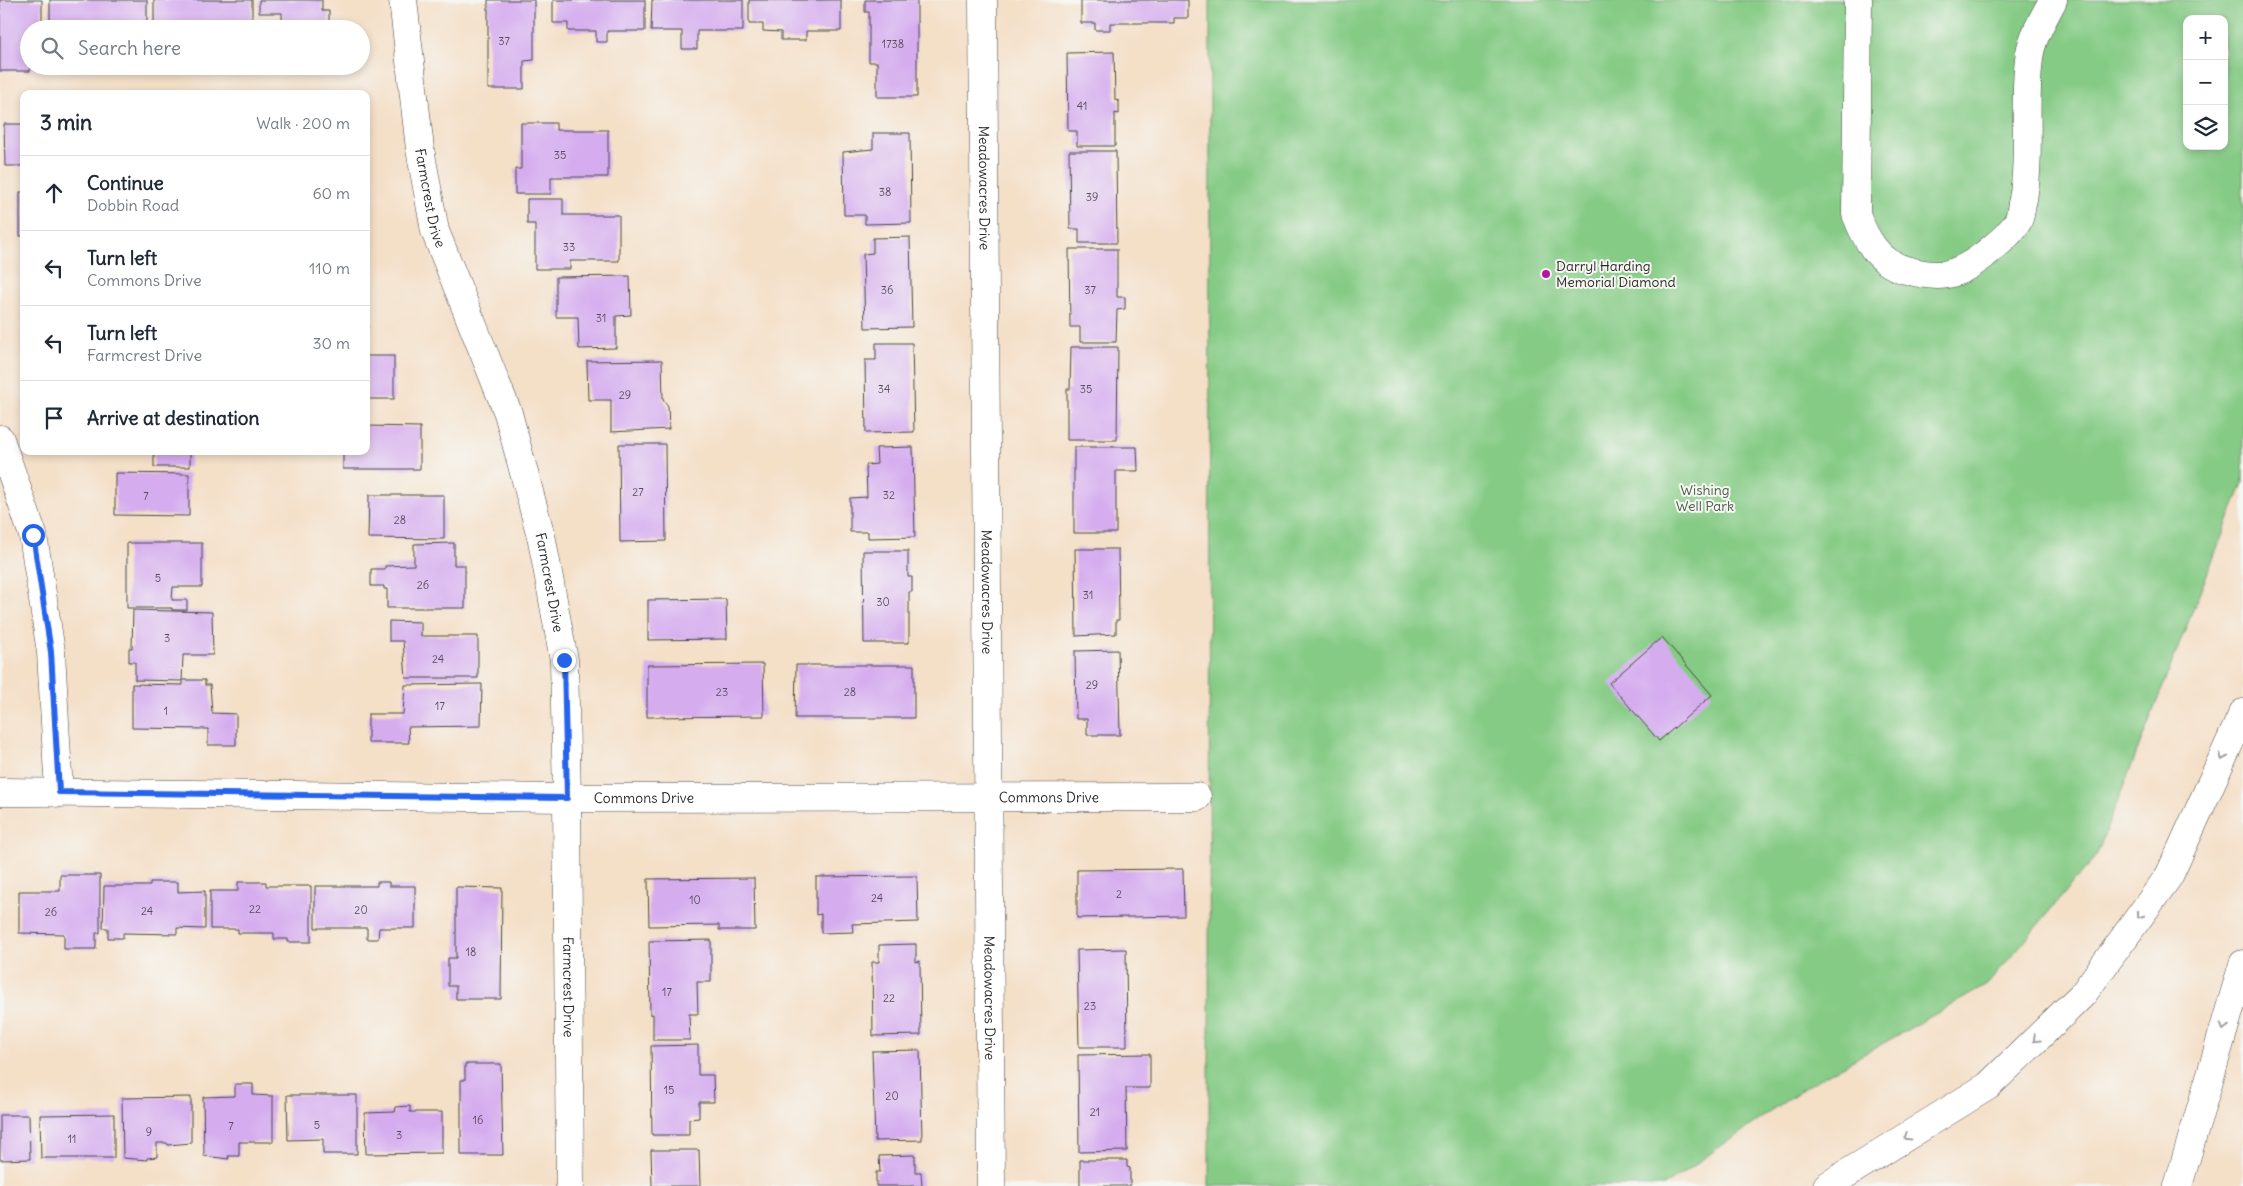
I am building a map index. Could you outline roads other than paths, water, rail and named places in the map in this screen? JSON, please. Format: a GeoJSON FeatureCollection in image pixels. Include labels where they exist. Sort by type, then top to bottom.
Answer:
{"type":"FeatureCollection","features":[{"type":"Feature","properties":{"kind":"main road","name":"Farmcrest Drive"},"geometry":{"type":"LineString","coordinates":[[402,0],[420,149],[435,231],[508,413],[542,540],[564,660],[570,1186]]}},
{"type":"Feature","properties":{"kind":"main road","name":"Meadowacres Drive"},"geometry":{"type":"LineString","coordinates":[[983,0],[991,1186]]}},
{"type":"Feature","properties":{"kind":"main road"},"geometry":{"type":"LineString","coordinates":[[1858,0],[1856,214],[1862,232],[1881,258],[1897,268],[1928,276],[1950,275],[1968,268],[2005,238],[2019,219],[2026,183],[2029,58],[2036,35],[2053,0]]}},
{"type":"Feature","properties":{"kind":"main road"},"geometry":{"type":"LineString","coordinates":[[0,439],[33,535],[51,652],[59,792]]}},
{"type":"Feature","properties":{"kind":"main road"},"geometry":{"type":"LineString","coordinates":[[1827,1186],[1988,1086],[2082,994],[2169,876],[2243,713]]}},
{"type":"Feature","properties":{"kind":"main road","name":"Commons Drive"},"geometry":{"type":"LineString","coordinates":[[0,792],[567,798],[1197,797]]}},
{"type":"Feature","properties":{"kind":"main road"},"geometry":{"type":"LineString","coordinates":[[2178,1186],[2243,964]]}},
{"type":"Feature","properties":{"kind":"place","name":"Darryl Harding Memorial Diamond"},"geometry":{"type":"Point","coordinates":[1546,274]}},
{"type":"Feature","properties":{"kind":"park label","name":"Wishing Well Park"},"geometry":{"type":"Point","coordinates":[1705,498]}}]}
